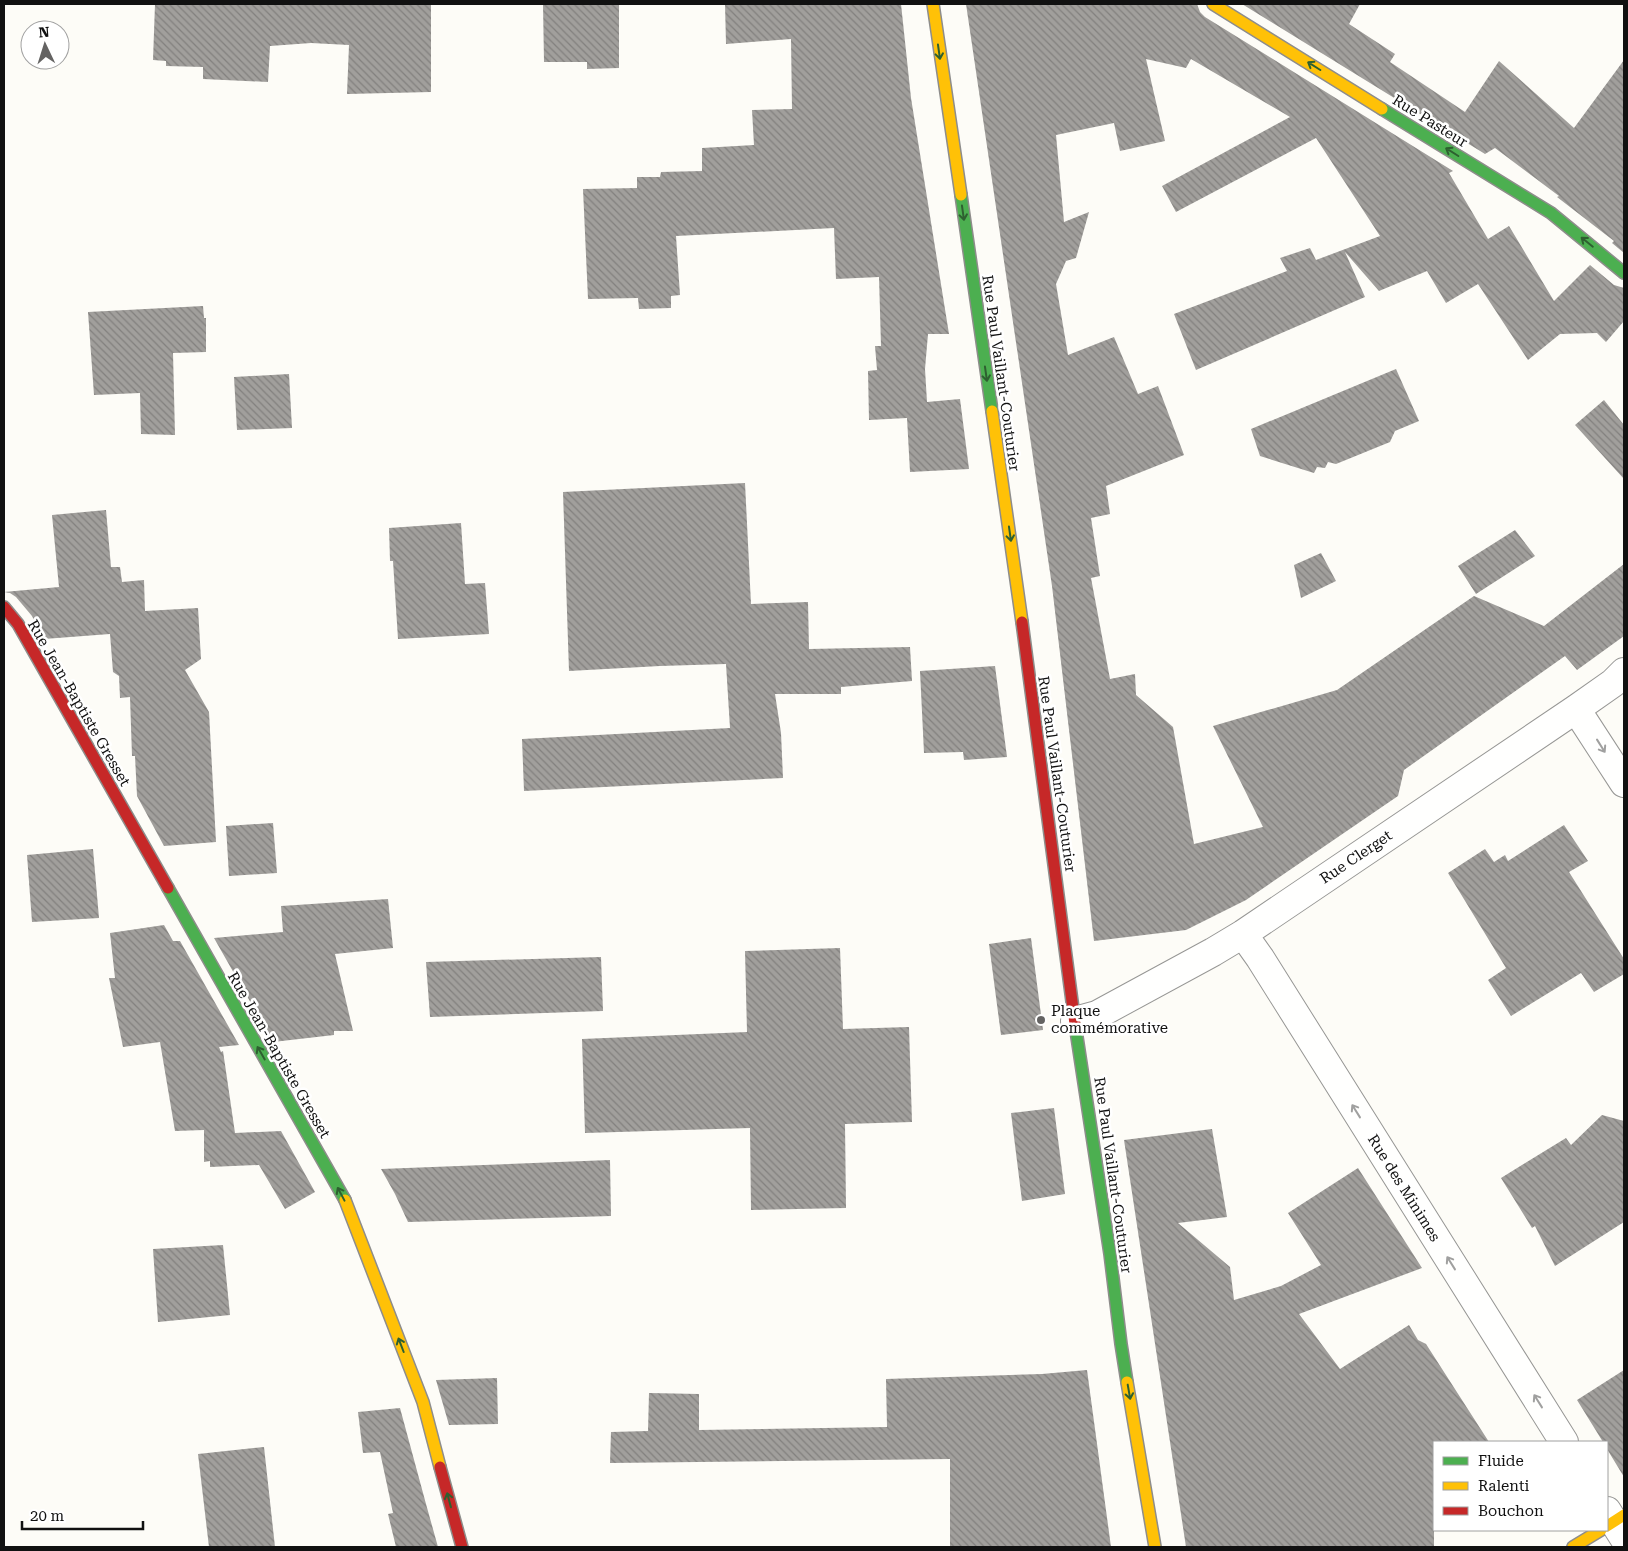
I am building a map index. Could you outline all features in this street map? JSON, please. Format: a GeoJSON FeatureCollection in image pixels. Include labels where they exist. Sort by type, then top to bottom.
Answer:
{"type":"FeatureCollection","features":[{"type":"Feature","properties":{"kind":"street","name":"Rue Paul Vaillant-Couturier"},"geometry":{"type":"LineString","coordinates":[[933,4],[1010,534],[1075,1021],[1110,1254],[1121,1344],[1155,1547]]}},
{"type":"Feature","properties":{"kind":"street","name":"Rue Pasteur"},"geometry":{"type":"LineString","coordinates":[[1213,4],[1551,213],[1624,273]]}},
{"type":"Feature","properties":{"kind":"street","name":"Rue Jean-Baptiste Gresset"},"geometry":{"type":"LineString","coordinates":[[4,607],[18,624],[344,1198],[423,1402],[462,1547]]}},
{"type":"Feature","properties":{"kind":"street","name":"Rue Clerget"},"geometry":{"type":"LineString","coordinates":[[1075,1021],[1097,1015],[1243,934],[1576,709],[1624,672]]}},
{"type":"Feature","properties":{"kind":"street"},"geometry":{"type":"LineString","coordinates":[[1576,709],[1624,783]]}},
{"type":"Feature","properties":{"kind":"street","name":"Rue des Minimes"},"geometry":{"type":"LineString","coordinates":[[1243,934],[1260,958],[1563,1441]]}},
{"type":"Feature","properties":{"kind":"street"},"geometry":{"type":"LineString","coordinates":[[1573,1547],[1601,1531]]}},
{"type":"Feature","properties":{"kind":"building"},"geometry":{"type":"Polygon","coordinates":[[[155,4],[431,4],[431,92],[347,94],[349,45],[311,43],[270,46],[268,82],[203,79],[203,67],[166,66],[166,61],[153,60],[155,4]]]}},
{"type":"Feature","properties":{"kind":"building"},"geometry":{"type":"Polygon","coordinates":[[[543,4],[619,4],[619,68],[587,69],[587,62],[544,62],[543,4]]]}},
{"type":"Feature","properties":{"kind":"building"},"geometry":{"type":"Polygon","coordinates":[[[725,4],[901,4],[911,98],[949,334],[928,334],[925,369],[927,402],[960,399],[969,469],[910,472],[907,418],[869,420],[868,371],[877,370],[875,346],[881,346],[879,277],[836,279],[834,228],[676,236],[680,295],[671,296],[671,308],[639,309],[638,298],[588,299],[583,189],[637,188],[637,177],[660,177],[661,172],[702,171],[702,148],[754,145],[752,110],[792,109],[791,39],[726,44],[725,4]]]}},
{"type":"Feature","properties":{"kind":"building"},"geometry":{"type":"Polygon","coordinates":[[[966,4],[1197,4],[1200,12],[1205,17],[1453,171],[1449,173],[1488,239],[1509,226],[1554,301],[1590,265],[1614,285],[1624,288],[1624,321],[1606,342],[1597,333],[1560,334],[1528,360],[1478,284],[1446,303],[1427,271],[1379,291],[1345,252],[1365,297],[1196,370],[1174,314],[1287,271],[1280,258],[1310,248],[1316,260],[1380,236],[1316,138],[1176,212],[1162,186],[1290,117],[1191,59],[1186,68],[1146,59],[1165,141],[1120,151],[1114,123],[1056,135],[1064,222],[1089,212],[1076,258],[1066,261],[1056,284],[1068,355],[1114,337],[1138,394],[1158,386],[1184,455],[1106,486],[1110,514],[1091,518],[1100,576],[1091,578],[1110,679],[1135,674],[1136,695],[1173,727],[1194,844],[1263,827],[1213,726],[1337,690],[1474,596],[1544,626],[1624,564],[1624,636],[1577,670],[1565,656],[1404,770],[1398,796],[1246,900],[1186,930],[1094,941],[1052,586],[966,4]]]}},
{"type":"Feature","properties":{"kind":"building"},"geometry":{"type":"Polygon","coordinates":[[[1242,4],[1360,4],[1349,24],[1395,54],[1390,62],[1465,112],[1499,61],[1574,128],[1624,60],[1624,253],[1612,243],[1614,241],[1557,197],[1559,196],[1495,148],[1485,154],[1242,4]]]}},
{"type":"Feature","properties":{"kind":"building"},"geometry":{"type":"Polygon","coordinates":[[[203,306],[204,318],[206,318],[206,352],[173,353],[175,435],[141,434],[140,393],[94,395],[88,312],[203,306]]]}},
{"type":"Feature","properties":{"kind":"building"},"geometry":{"type":"Polygon","coordinates":[[[1396,369],[1419,421],[1395,431],[1390,442],[1336,464],[1328,462],[1325,468],[1317,467],[1314,473],[1260,456],[1251,429],[1396,369]]]}},
{"type":"Feature","properties":{"kind":"building"},"geometry":{"type":"Polygon","coordinates":[[[289,374],[292,428],[237,430],[234,377],[289,374]]]}},
{"type":"Feature","properties":{"kind":"building"},"geometry":{"type":"Polygon","coordinates":[[[1604,400],[1624,425],[1624,479],[1575,425],[1604,400]]]}},
{"type":"Feature","properties":{"kind":"building"},"geometry":{"type":"Polygon","coordinates":[[[745,483],[751,604],[808,602],[809,649],[910,647],[912,681],[841,687],[841,694],[775,694],[781,733],[783,778],[524,791],[522,739],[730,728],[726,664],[569,671],[563,492],[745,483]]]}},
{"type":"Feature","properties":{"kind":"building"},"geometry":{"type":"Polygon","coordinates":[[[106,510],[111,567],[120,567],[122,582],[144,580],[145,611],[198,608],[201,659],[185,670],[209,712],[216,842],[164,846],[137,796],[135,756],[132,756],[130,697],[120,698],[119,676],[113,672],[110,634],[44,639],[32,616],[16,597],[4,592],[59,587],[52,515],[106,510]]]}},
{"type":"Feature","properties":{"kind":"building"},"geometry":{"type":"Polygon","coordinates":[[[461,523],[465,584],[485,583],[489,634],[398,639],[393,561],[390,561],[389,528],[461,523]]]}},
{"type":"Feature","properties":{"kind":"building"},"geometry":{"type":"Polygon","coordinates":[[[1515,530],[1535,556],[1476,594],[1458,566],[1515,530]]]}},
{"type":"Feature","properties":{"kind":"building"},"geometry":{"type":"Polygon","coordinates":[[[1321,553],[1336,581],[1301,598],[1294,565],[1321,553]]]}},
{"type":"Feature","properties":{"kind":"building"},"geometry":{"type":"Polygon","coordinates":[[[995,666],[1007,757],[964,760],[963,752],[924,753],[920,671],[995,666]]]}},
{"type":"Feature","properties":{"kind":"building"},"geometry":{"type":"Polygon","coordinates":[[[273,823],[277,873],[229,876],[226,826],[273,823]]]}},
{"type":"Feature","properties":{"kind":"building"},"geometry":{"type":"Polygon","coordinates":[[[1564,825],[1588,861],[1569,872],[1624,959],[1624,974],[1594,992],[1581,973],[1511,1016],[1488,980],[1506,968],[1448,873],[1485,849],[1494,862],[1505,855],[1508,861],[1564,825]]]}},
{"type":"Feature","properties":{"kind":"building"},"geometry":{"type":"Polygon","coordinates":[[[93,849],[99,918],[32,922],[27,855],[93,849]]]}},
{"type":"Feature","properties":{"kind":"building"},"geometry":{"type":"Polygon","coordinates":[[[388,899],[393,948],[335,954],[353,1031],[334,1031],[334,1035],[273,1042],[214,938],[283,932],[281,906],[388,899]]]}},
{"type":"Feature","properties":{"kind":"building"},"geometry":{"type":"Polygon","coordinates":[[[164,925],[173,941],[180,941],[239,1045],[219,1047],[221,1052],[223,1051],[235,1133],[281,1131],[315,1192],[285,1209],[259,1165],[210,1167],[210,1161],[204,1162],[204,1130],[175,1131],[160,1042],[123,1047],[109,978],[115,978],[110,933],[164,925]]]}},
{"type":"Feature","properties":{"kind":"building"},"geometry":{"type":"Polygon","coordinates":[[[1031,938],[1043,1030],[1001,1035],[989,944],[1031,938]]]}},
{"type":"Feature","properties":{"kind":"building"},"geometry":{"type":"Polygon","coordinates":[[[840,948],[843,1029],[909,1027],[912,1122],[845,1124],[846,1208],[751,1210],[750,1128],[585,1133],[582,1039],[747,1032],[745,951],[840,948]]]}},
{"type":"Feature","properties":{"kind":"building"},"geometry":{"type":"Polygon","coordinates":[[[601,957],[603,1011],[430,1017],[426,962],[601,957]]]}},
{"type":"Feature","properties":{"kind":"building"},"geometry":{"type":"Polygon","coordinates":[[[1054,1108],[1065,1194],[1022,1201],[1011,1113],[1054,1108]]]}},
{"type":"Feature","properties":{"kind":"building"},"geometry":{"type":"Polygon","coordinates":[[[1602,1115],[1624,1121],[1624,1222],[1555,1266],[1535,1226],[1532,1228],[1501,1178],[1566,1138],[1571,1145],[1602,1115]]]}},
{"type":"Feature","properties":{"kind":"building"},"geometry":{"type":"Polygon","coordinates":[[[1212,1129],[1227,1217],[1178,1223],[1230,1267],[1234,1300],[1281,1286],[1321,1265],[1288,1213],[1358,1168],[1422,1268],[1299,1314],[1340,1369],[1409,1325],[1418,1340],[1426,1344],[1488,1441],[1433,1441],[1434,1547],[1186,1547],[1124,1140],[1212,1129]]]}},
{"type":"Feature","properties":{"kind":"building"},"geometry":{"type":"Polygon","coordinates":[[[610,1160],[611,1216],[408,1222],[381,1169],[610,1160]]]}},
{"type":"Feature","properties":{"kind":"building"},"geometry":{"type":"Polygon","coordinates":[[[223,1245],[230,1315],[158,1322],[153,1249],[223,1245]]]}},
{"type":"Feature","properties":{"kind":"building"},"geometry":{"type":"Polygon","coordinates":[[[1087,1370],[1111,1547],[950,1547],[950,1459],[610,1463],[611,1432],[648,1431],[649,1393],[699,1394],[699,1430],[887,1427],[886,1379],[1042,1374],[1087,1370]]]}},
{"type":"Feature","properties":{"kind":"building"},"geometry":{"type":"Polygon","coordinates":[[[1624,1370],[1624,1477],[1608,1451],[1608,1441],[1602,1441],[1577,1400],[1624,1370]]]}},
{"type":"Feature","properties":{"kind":"building"},"geometry":{"type":"Polygon","coordinates":[[[497,1378],[498,1424],[449,1425],[436,1380],[497,1378]]]}},
{"type":"Feature","properties":{"kind":"building"},"geometry":{"type":"Polygon","coordinates":[[[400,1408],[438,1547],[396,1547],[388,1514],[393,1513],[380,1452],[363,1453],[358,1412],[400,1408]]]}},
{"type":"Feature","properties":{"kind":"building"},"geometry":{"type":"Polygon","coordinates":[[[264,1447],[275,1547],[209,1547],[198,1454],[264,1447]]]}},
{"type":"Feature","properties":{"kind":"traffic: fast"},"geometry":{"type":"LineString","coordinates":[[1382,109],[1551,213],[1624,273]]}},
{"type":"Feature","properties":{"kind":"traffic: fast"},"geometry":{"type":"LineString","coordinates":[[961,195],[992,411]]}},
{"type":"Feature","properties":{"kind":"traffic: fast"},"geometry":{"type":"LineString","coordinates":[[168,888],[345,1200]]}},
{"type":"Feature","properties":{"kind":"traffic: fast"},"geometry":{"type":"LineString","coordinates":[[1075,1024],[1110,1254],[1127,1382]]}},
{"type":"Feature","properties":{"kind":"traffic: slow"},"geometry":{"type":"LineString","coordinates":[[933,4],[961,195]]}},
{"type":"Feature","properties":{"kind":"traffic: slow"},"geometry":{"type":"LineString","coordinates":[[1213,4],[1382,109]]}},
{"type":"Feature","properties":{"kind":"traffic: slow"},"geometry":{"type":"LineString","coordinates":[[992,411],[1022,622]]}},
{"type":"Feature","properties":{"kind":"traffic: slow"},"geometry":{"type":"LineString","coordinates":[[345,1200],[423,1402],[440,1467]]}},
{"type":"Feature","properties":{"kind":"traffic: slow"},"geometry":{"type":"LineString","coordinates":[[1127,1382],[1155,1547]]}},
{"type":"Feature","properties":{"kind":"traffic: slow"},"geometry":{"type":"LineString","coordinates":[[1608,1525],[1624,1515]]}},
{"type":"Feature","properties":{"kind":"traffic: slow"},"geometry":{"type":"LineString","coordinates":[[1573,1547],[1599,1531]]}},
{"type":"Feature","properties":{"kind":"traffic: jam"},"geometry":{"type":"LineString","coordinates":[[4,607],[18,624],[168,888]]}},
{"type":"Feature","properties":{"kind":"traffic: jam"},"geometry":{"type":"LineString","coordinates":[[1022,622],[1075,1024]]}},
{"type":"Feature","properties":{"kind":"traffic: jam"},"geometry":{"type":"LineString","coordinates":[[440,1467],[462,1547]]}},
{"type":"Feature","properties":{"kind":"place","name":"Plaque commémorative"},"geometry":{"type":"Point","coordinates":[1041,1020]}}]}
